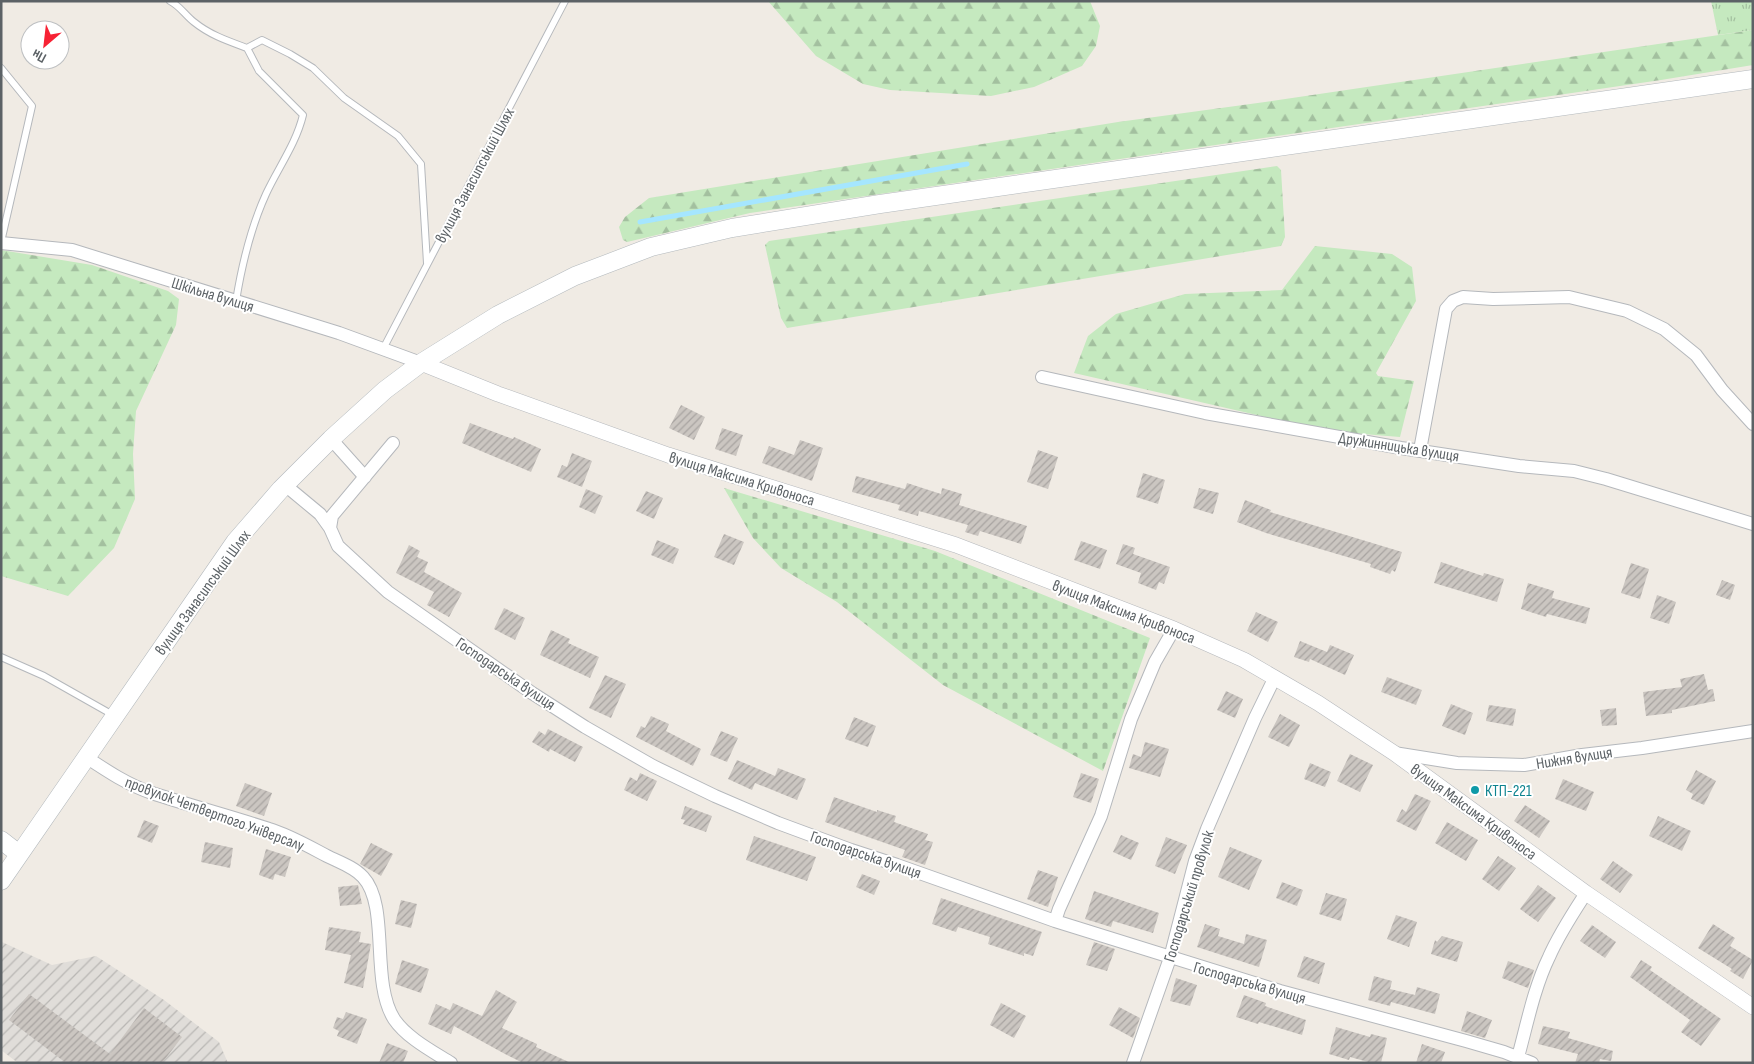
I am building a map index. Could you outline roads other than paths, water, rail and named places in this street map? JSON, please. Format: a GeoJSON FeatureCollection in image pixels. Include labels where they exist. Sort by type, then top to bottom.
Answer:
{"type":"FeatureCollection","features":[{"type":"Feature","properties":{"kind":"main road","name":"вулиця Занасипський Шлях"},"geometry":{"type":"LineString","coordinates":[[1,881],[235,542],[285,485],[331,439],[385,390],[421,362],[498,315],[575,276],[651,247],[732,228],[880,204],[1753,79]]}},
{"type":"Feature","properties":{"kind":"main road"},"geometry":{"type":"LineString","coordinates":[[1,840],[19,854]]}},
{"type":"Feature","properties":{"kind":"street","name":"Шкільна вулиця"},"geometry":{"type":"LineString","coordinates":[[1,243],[72,250],[339,333],[421,362]]}},
{"type":"Feature","properties":{"kind":"street"},"geometry":{"type":"LineString","coordinates":[[1420,450],[1446,310],[1453,301],[1462,297],[1493,299],[1569,297],[1627,311],[1664,329],[1696,355],[1722,390],[1753,424]]}},
{"type":"Feature","properties":{"kind":"street","name":"вулиця Максима Кривоноса"},"geometry":{"type":"LineString","coordinates":[[421,362],[498,394],[668,455],[956,545],[1174,629],[1244,660],[1276,677],[1394,754],[1586,893],[1753,1007]]}},
{"type":"Feature","properties":{"kind":"street","name":"Дружинницька вулиця"},"geometry":{"type":"LineString","coordinates":[[1042,377],[1205,414],[1519,466],[1574,471],[1753,524]]}},
{"type":"Feature","properties":{"kind":"street"},"geometry":{"type":"LineString","coordinates":[[331,439],[365,477]]}},
{"type":"Feature","properties":{"kind":"street"},"geometry":{"type":"LineString","coordinates":[[330,528],[332,516],[393,444]]}},
{"type":"Feature","properties":{"kind":"street","name":"Господарська вулиця"},"geometry":{"type":"LineString","coordinates":[[285,485],[320,514],[330,528],[338,546],[388,592],[532,693],[585,727],[652,766],[715,796],[778,823],[850,850],[1055,921],[1280,991],[1466,1041],[1532,1063]]}},
{"type":"Feature","properties":{"kind":"street"},"geometry":{"type":"LineString","coordinates":[[1055,921],[1101,816],[1131,719],[1155,662],[1174,629]]}},
{"type":"Feature","properties":{"kind":"street","name":"Господарський провулок"},"geometry":{"type":"LineString","coordinates":[[1133,1063],[1170,958],[1195,861],[1255,718],[1276,677]]}},
{"type":"Feature","properties":{"kind":"street","name":"Нижня вулиця"},"geometry":{"type":"LineString","coordinates":[[1394,754],[1457,763],[1524,765],[1582,754],[1642,748],[1753,731]]}},
{"type":"Feature","properties":{"kind":"street","name":"провулок Четвертого Універсалу"},"geometry":{"type":"LineString","coordinates":[[86,757],[127,782],[151,793],[290,837],[362,875],[371,887],[376,906],[382,983],[388,1005],[395,1020],[406,1032],[451,1063]]}},
{"type":"Feature","properties":{"kind":"street"},"geometry":{"type":"LineString","coordinates":[[1518,1057],[1548,958],[1586,893]]}},
{"type":"Feature","properties":{"kind":"lane"},"geometry":{"type":"LineString","coordinates":[[170,1],[176,4],[192,21],[214,36],[247,48],[259,71],[303,115],[299,129],[266,194],[253,225],[242,266],[236,301]]}},
{"type":"Feature","properties":{"kind":"lane","name":"вулиця Занасипський Шлях"},"geometry":{"type":"LineString","coordinates":[[382,349],[565,1]]}},
{"type":"Feature","properties":{"kind":"lane"},"geometry":{"type":"LineString","coordinates":[[247,48],[262,40],[290,54],[313,68],[344,98],[398,136],[421,164],[427,263]]}},
{"type":"Feature","properties":{"kind":"lane"},"geometry":{"type":"LineString","coordinates":[[1,68],[32,106],[1,243]]}},
{"type":"Feature","properties":{"kind":"lane"},"geometry":{"type":"LineString","coordinates":[[1,657],[44,676],[114,716]]}},
{"type":"Feature","properties":{"kind":"waterway"},"geometry":{"type":"LineString","coordinates":[[640,222],[967,164]]}},
{"type":"Feature","properties":{"kind":"place","name":"КТП-221"},"geometry":{"type":"Point","coordinates":[1475,790]}}]}
